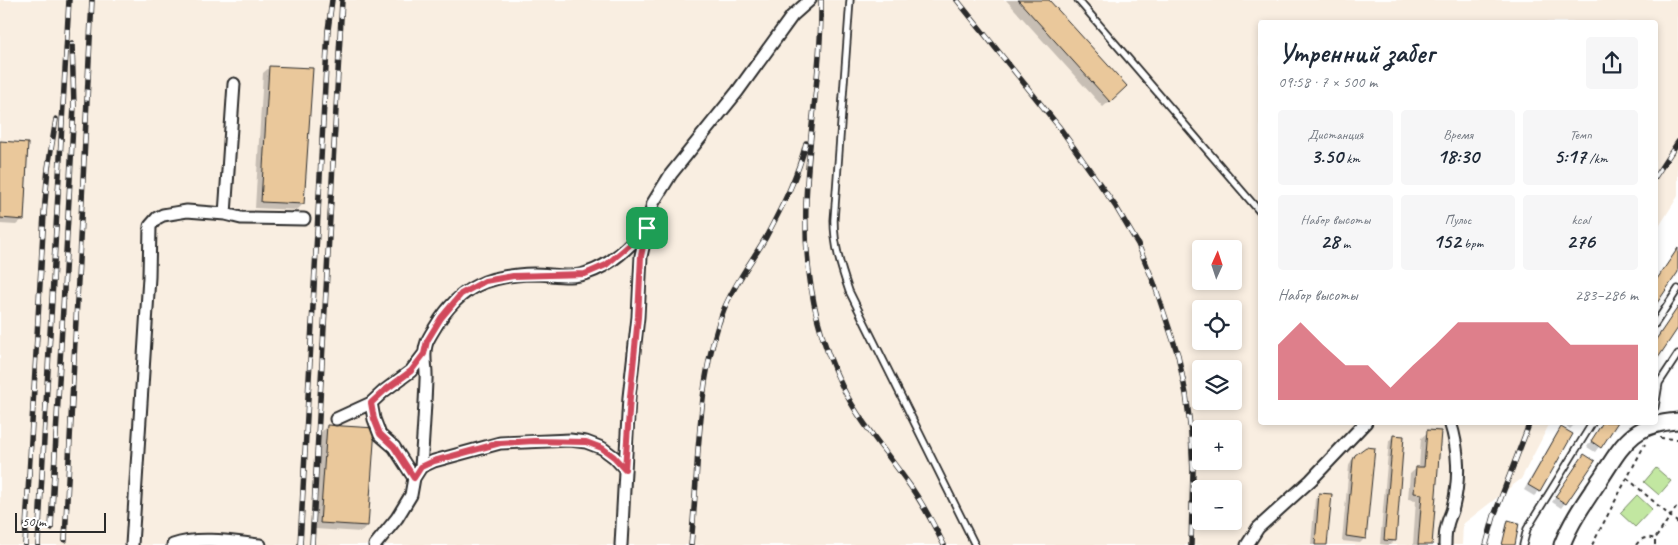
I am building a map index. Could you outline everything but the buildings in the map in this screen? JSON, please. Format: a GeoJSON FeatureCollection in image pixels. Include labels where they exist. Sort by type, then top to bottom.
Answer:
{"type":"FeatureCollection","features":[{"type":"Feature","properties":{"kind":"street"},"geometry":{"type":"LineString","coordinates":[[621,545],[641,256],[653,203],[671,174],[737,92],[792,16],[810,0]]}},
{"type":"Feature","properties":{"kind":"street"},"geometry":{"type":"LineString","coordinates":[[225,214],[234,84]]}},
{"type":"Feature","properties":{"kind":"street"},"geometry":{"type":"LineString","coordinates":[[132,545],[149,277],[150,226],[157,218],[163,215],[187,211],[225,214],[241,218],[304,219]]}},
{"type":"Feature","properties":{"kind":"street"},"geometry":{"type":"LineString","coordinates":[[336,419],[371,403],[411,371],[424,354],[427,341],[441,318],[461,294],[485,281],[513,276],[585,274],[606,265],[647,228]]}},
{"type":"Feature","properties":{"kind":"street"},"geometry":{"type":"LineString","coordinates":[[376,545],[397,518],[411,495],[414,478],[421,467],[426,379],[424,354]]}},
{"type":"Feature","properties":{"kind":"street"},"geometry":{"type":"LineString","coordinates":[[371,403],[374,419],[380,434],[394,447],[414,478]]}},
{"type":"Feature","properties":{"kind":"street"},"geometry":{"type":"LineString","coordinates":[[1562,545],[1577,516],[1620,449],[1635,434],[1678,421]]}},
{"type":"Feature","properties":{"kind":"street"},"geometry":{"type":"LineString","coordinates":[[1247,545],[1258,528],[1311,480],[1363,425]]}},
{"type":"Feature","properties":{"kind":"street"},"geometry":{"type":"LineString","coordinates":[[1445,545],[1446,527],[1453,507],[1457,479],[1455,438],[1451,425]]}},
{"type":"Feature","properties":{"kind":"street"},"geometry":{"type":"LineString","coordinates":[[421,467],[434,461],[500,443],[570,440],[586,442],[602,448],[625,469]]}},
{"type":"Feature","properties":{"kind":"street"},"geometry":{"type":"LineString","coordinates":[[173,545],[194,541],[220,541],[260,545]]}},
{"type":"Feature","properties":{"kind":"lane"},"geometry":{"type":"LineString","coordinates":[[850,0],[834,220],[834,237],[839,261],[849,292],[975,545]]}},
{"type":"Feature","properties":{"kind":"lane"},"geometry":{"type":"LineString","coordinates":[[1078,0],[1258,210]]}},
{"type":"Feature","properties":{"kind":"lane"},"geometry":{"type":"LineString","coordinates":[[1658,319],[1678,289]]}},
{"type":"Feature","properties":{"kind":"lane"},"geometry":{"type":"LineString","coordinates":[[1658,380],[1678,354]]}},
{"type":"Feature","properties":{"kind":"lane"},"geometry":{"type":"LineString","coordinates":[[1523,545],[1527,529],[1591,425]]}},
{"type":"Feature","properties":{"kind":"path"},"geometry":{"type":"LineString","coordinates":[[1654,428],[1678,439]]}},
{"type":"Feature","properties":{"kind":"path"},"geometry":{"type":"LineString","coordinates":[[1592,545],[1648,441]]}},
{"type":"Feature","properties":{"kind":"path"},"geometry":{"type":"LineString","coordinates":[[1627,478],[1678,522]]}},
{"type":"Feature","properties":{"kind":"path"},"geometry":{"type":"LineString","coordinates":[[1655,545],[1655,539],[1678,505]]}},
{"type":"Feature","properties":{"kind":"path"},"geometry":{"type":"LineString","coordinates":[[1636,545],[1645,538],[1655,539]]}},
{"type":"Feature","properties":{"kind":"shaded area"},"geometry":{"type":"Polygon","coordinates":[[[0,0],[1678,0],[1678,196],[1658,228],[1658,20],[1258,20],[1258,425],[1549,425],[1521,479],[1463,524],[1462,545],[0,545],[0,0]]]}},
{"type":"Feature","properties":{"kind":"green space"},"geometry":{"type":"Polygon","coordinates":[[[1656,468],[1671,481],[1659,495],[1644,482],[1656,468]]]}},
{"type":"Feature","properties":{"kind":"green space"},"geometry":{"type":"Polygon","coordinates":[[[1637,495],[1652,509],[1635,527],[1620,513],[1637,495]]]}},
{"type":"Feature","properties":{"kind":"railway"},"geometry":{"type":"LineString","coordinates":[[38,545],[69,0]]}},
{"type":"Feature","properties":{"kind":"railway"},"geometry":{"type":"LineString","coordinates":[[65,540],[92,0]]}},
{"type":"Feature","properties":{"kind":"railway"},"geometry":{"type":"LineString","coordinates":[[300,545],[328,30],[332,0]]}},
{"type":"Feature","properties":{"kind":"railway"},"geometry":{"type":"LineString","coordinates":[[312,545],[342,0]]}},
{"type":"Feature","properties":{"kind":"railway"},"geometry":{"type":"LineString","coordinates":[[821,0],[821,25],[806,203],[809,274],[818,320],[832,364],[849,399],[917,496],[944,545]]}},
{"type":"Feature","properties":{"kind":"railway"},"geometry":{"type":"LineString","coordinates":[[957,0],[1060,128],[1116,207],[1138,244],[1154,283],[1178,355],[1186,394],[1193,471],[1191,545]]}},
{"type":"Feature","properties":{"kind":"railway"},"geometry":{"type":"LineString","coordinates":[[51,528],[74,106],[72,43]]}},
{"type":"Feature","properties":{"kind":"railway"},"geometry":{"type":"LineString","coordinates":[[25,545],[44,214],[48,168],[56,119]]}},
{"type":"Feature","properties":{"kind":"railway"},"geometry":{"type":"LineString","coordinates":[[1658,172],[1678,142]]}},
{"type":"Feature","properties":{"kind":"railway"},"geometry":{"type":"LineString","coordinates":[[691,545],[701,414],[713,343],[728,299],[778,214],[799,167],[806,143]]}},
{"type":"Feature","properties":{"kind":"railway"},"geometry":{"type":"LineString","coordinates":[[1486,545],[1494,516],[1529,425]]}},
{"type":"Feature","properties":{"kind":"route"},"geometry":{"type":"LineString","coordinates":[[647,228],[641,256],[638,317],[625,469],[602,448],[586,442],[570,440],[534,441],[500,443],[434,461],[421,467],[414,478],[394,447],[380,434],[374,419],[371,403],[411,371],[424,354],[427,341],[441,318],[461,294],[485,281],[513,276],[585,274],[606,265],[647,228]]}}]}
